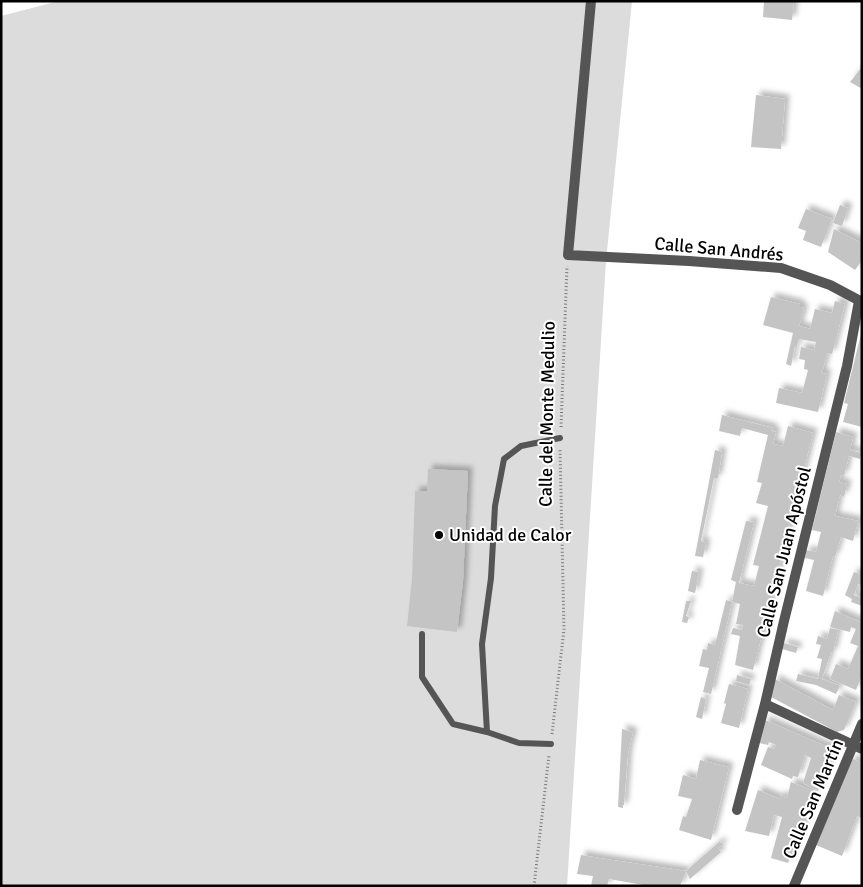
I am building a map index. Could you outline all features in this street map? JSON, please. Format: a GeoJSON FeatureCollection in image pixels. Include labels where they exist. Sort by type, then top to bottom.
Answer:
{"type":"FeatureCollection","features":[{"type":"Feature","properties":{"kind":"street"},"geometry":{"type":"LineString","coordinates":[[568,255],[591,1]]}},
{"type":"Feature","properties":{"kind":"street","name":"Calle San Andrés"},"geometry":{"type":"LineString","coordinates":[[568,255],[689,260],[781,268],[830,285],[861,302]]}},
{"type":"Feature","properties":{"kind":"street","name":"Calle San Juan Apóstol"},"geometry":{"type":"LineString","coordinates":[[737,810],[765,704],[861,302]]}},
{"type":"Feature","properties":{"kind":"street"},"geometry":{"type":"LineString","coordinates":[[765,704],[858,747]]}},
{"type":"Feature","properties":{"kind":"street","name":"Calle San Martín"},"geometry":{"type":"LineString","coordinates":[[794,886],[858,747],[862,724]]}},
{"type":"Feature","properties":{"kind":"lane"},"geometry":{"type":"LineString","coordinates":[[487,732],[482,644],[491,578],[495,506],[504,459],[521,446],[560,438]]}},
{"type":"Feature","properties":{"kind":"lane"},"geometry":{"type":"LineString","coordinates":[[422,634],[422,677],[453,724],[487,732],[519,744],[551,744]]}},
{"type":"Feature","properties":{"kind":"path","name":"Calle del Monte Medulio"},"geometry":{"type":"LineString","coordinates":[[534,886],[564,629],[560,438],[568,255]]}},
{"type":"Feature","properties":{"kind":"shaded area"},"geometry":{"type":"Polygon","coordinates":[[[59,1],[632,1],[606,261],[567,886],[1,886],[1,16],[59,1]]]}},
{"type":"Feature","properties":{"kind":"building"},"geometry":{"type":"Polygon","coordinates":[[[764,1],[794,1],[792,20],[763,17],[764,1]]]}},
{"type":"Feature","properties":{"kind":"building"},"geometry":{"type":"Polygon","coordinates":[[[862,67],[862,89],[850,82],[862,67]]]}},
{"type":"Feature","properties":{"kind":"building"},"geometry":{"type":"Polygon","coordinates":[[[756,95],[785,99],[781,149],[751,147],[756,95]]]}},
{"type":"Feature","properties":{"kind":"building"},"geometry":{"type":"Polygon","coordinates":[[[840,205],[848,208],[842,226],[833,223],[840,205]]]}},
{"type":"Feature","properties":{"kind":"building"},"geometry":{"type":"Polygon","coordinates":[[[806,209],[832,219],[821,247],[803,240],[806,231],[798,228],[806,209]]]}},
{"type":"Feature","properties":{"kind":"building"},"geometry":{"type":"Polygon","coordinates":[[[834,229],[862,243],[862,260],[855,270],[828,252],[834,229]]]}},
{"type":"Feature","properties":{"kind":"building"},"geometry":{"type":"Polygon","coordinates":[[[771,297],[800,304],[800,307],[804,308],[799,326],[810,329],[815,309],[832,313],[835,301],[845,304],[832,354],[827,353],[822,373],[827,374],[818,412],[776,403],[779,388],[802,393],[808,370],[804,369],[805,360],[799,359],[801,347],[814,350],[816,342],[799,339],[797,346],[795,346],[791,366],[786,364],[793,333],[763,325],[771,297]]]}},
{"type":"Feature","properties":{"kind":"building"},"geometry":{"type":"Polygon","coordinates":[[[861,334],[862,427],[843,422],[848,404],[844,403],[861,334]]]}},
{"type":"Feature","properties":{"kind":"building"},"geometry":{"type":"Polygon","coordinates":[[[722,415],[773,428],[772,431],[776,432],[773,444],[783,446],[788,426],[813,433],[753,670],[735,665],[740,636],[731,634],[733,628],[742,630],[743,625],[736,624],[740,604],[732,602],[736,582],[731,580],[746,521],[754,522],[739,583],[754,586],[759,566],[753,565],[768,506],[756,503],[762,483],[757,482],[768,435],[742,428],[740,436],[719,431],[722,415]]]}},
{"type":"Feature","properties":{"kind":"building"},"geometry":{"type":"Polygon","coordinates":[[[836,432],[853,437],[850,450],[861,453],[860,459],[849,456],[844,476],[841,475],[839,482],[847,484],[844,497],[840,495],[835,516],[858,521],[853,541],[841,537],[835,557],[833,556],[823,596],[806,591],[814,560],[805,558],[806,550],[816,552],[821,532],[812,530],[836,432]]]}},
{"type":"Feature","properties":{"kind":"building"},"geometry":{"type":"Polygon","coordinates":[[[715,450],[722,452],[718,478],[714,478],[701,541],[706,543],[703,557],[695,556],[715,450]]]}},
{"type":"Feature","properties":{"kind":"building","name":"Unidad de Calor"},"geometry":{"type":"Polygon","coordinates":[[[428,469],[468,471],[463,581],[457,632],[407,626],[412,579],[415,491],[427,491],[428,469]]]}},
{"type":"Feature","properties":{"kind":"building"},"geometry":{"type":"Polygon","coordinates":[[[692,571],[699,572],[695,593],[688,591],[692,571]]]}},
{"type":"Feature","properties":{"kind":"building"},"geometry":{"type":"Polygon","coordinates":[[[854,572],[862,575],[862,585],[858,584],[854,595],[862,598],[862,606],[851,602],[852,599],[845,595],[854,572]]]}},
{"type":"Feature","properties":{"kind":"building"},"geometry":{"type":"Polygon","coordinates":[[[726,600],[732,602],[711,694],[703,692],[709,668],[699,666],[703,649],[707,650],[708,643],[715,645],[726,600]]]}},
{"type":"Feature","properties":{"kind":"building"},"geometry":{"type":"Polygon","coordinates":[[[686,601],[691,601],[686,616],[689,617],[687,623],[682,622],[686,601]]]}},
{"type":"Feature","properties":{"kind":"building"},"geometry":{"type":"Polygon","coordinates":[[[835,611],[862,623],[862,675],[856,690],[830,679],[836,664],[848,669],[858,646],[850,643],[856,629],[851,627],[850,632],[830,627],[835,611]]]}},
{"type":"Feature","properties":{"kind":"building"},"geometry":{"type":"Polygon","coordinates":[[[830,628],[838,630],[833,653],[831,652],[822,679],[840,686],[836,694],[816,685],[796,681],[798,674],[818,679],[822,659],[817,658],[821,645],[816,644],[818,636],[827,639],[830,628]]]}},
{"type":"Feature","properties":{"kind":"building"},"geometry":{"type":"Polygon","coordinates":[[[784,643],[798,647],[796,653],[782,649],[784,643]]]}},
{"type":"Feature","properties":{"kind":"building"},"geometry":{"type":"Polygon","coordinates":[[[737,675],[751,679],[749,685],[736,681],[737,675]]]}},
{"type":"Feature","properties":{"kind":"building"},"geometry":{"type":"Polygon","coordinates":[[[775,679],[833,710],[839,695],[856,702],[844,730],[837,732],[771,697],[775,679]]]}},
{"type":"Feature","properties":{"kind":"building"},"geometry":{"type":"Polygon","coordinates":[[[729,684],[748,689],[739,728],[721,723],[729,684]]]}},
{"type":"Feature","properties":{"kind":"building"},"geometry":{"type":"Polygon","coordinates":[[[701,697],[706,699],[702,719],[696,717],[701,697]]]}},
{"type":"Feature","properties":{"kind":"building"},"geometry":{"type":"Polygon","coordinates":[[[765,720],[830,748],[833,754],[818,791],[803,783],[811,758],[805,755],[798,777],[793,776],[792,779],[761,765],[768,747],[774,749],[776,745],[769,742],[768,745],[759,743],[765,720]]]}},
{"type":"Feature","properties":{"kind":"building"},"geometry":{"type":"Polygon","coordinates":[[[622,729],[633,732],[628,753],[623,808],[618,807],[622,729]]]}},
{"type":"Feature","properties":{"kind":"building"},"geometry":{"type":"Polygon","coordinates":[[[854,759],[862,763],[862,818],[857,816],[842,856],[816,845],[851,761],[854,759]]]}},
{"type":"Feature","properties":{"kind":"building"},"geometry":{"type":"Polygon","coordinates":[[[700,760],[729,767],[711,840],[679,830],[683,816],[686,817],[692,799],[678,796],[683,775],[696,779],[700,760]]]}},
{"type":"Feature","properties":{"kind":"building"},"geometry":{"type":"Polygon","coordinates":[[[791,782],[814,791],[805,810],[803,809],[801,815],[807,817],[788,863],[771,858],[782,817],[774,815],[769,836],[745,831],[758,790],[780,799],[781,795],[787,798],[791,782]]]}},
{"type":"Feature","properties":{"kind":"building"},"geometry":{"type":"Polygon","coordinates":[[[719,842],[724,844],[718,848],[721,852],[690,879],[686,871],[719,842]]]}},
{"type":"Feature","properties":{"kind":"building"},"geometry":{"type":"Polygon","coordinates":[[[581,855],[686,871],[680,886],[649,886],[609,879],[607,886],[591,886],[593,876],[577,874],[581,855]]]}},
{"type":"Feature","properties":{"kind":"place","name":"Unidad de Calor"},"geometry":{"type":"Point","coordinates":[439,535]}}]}
